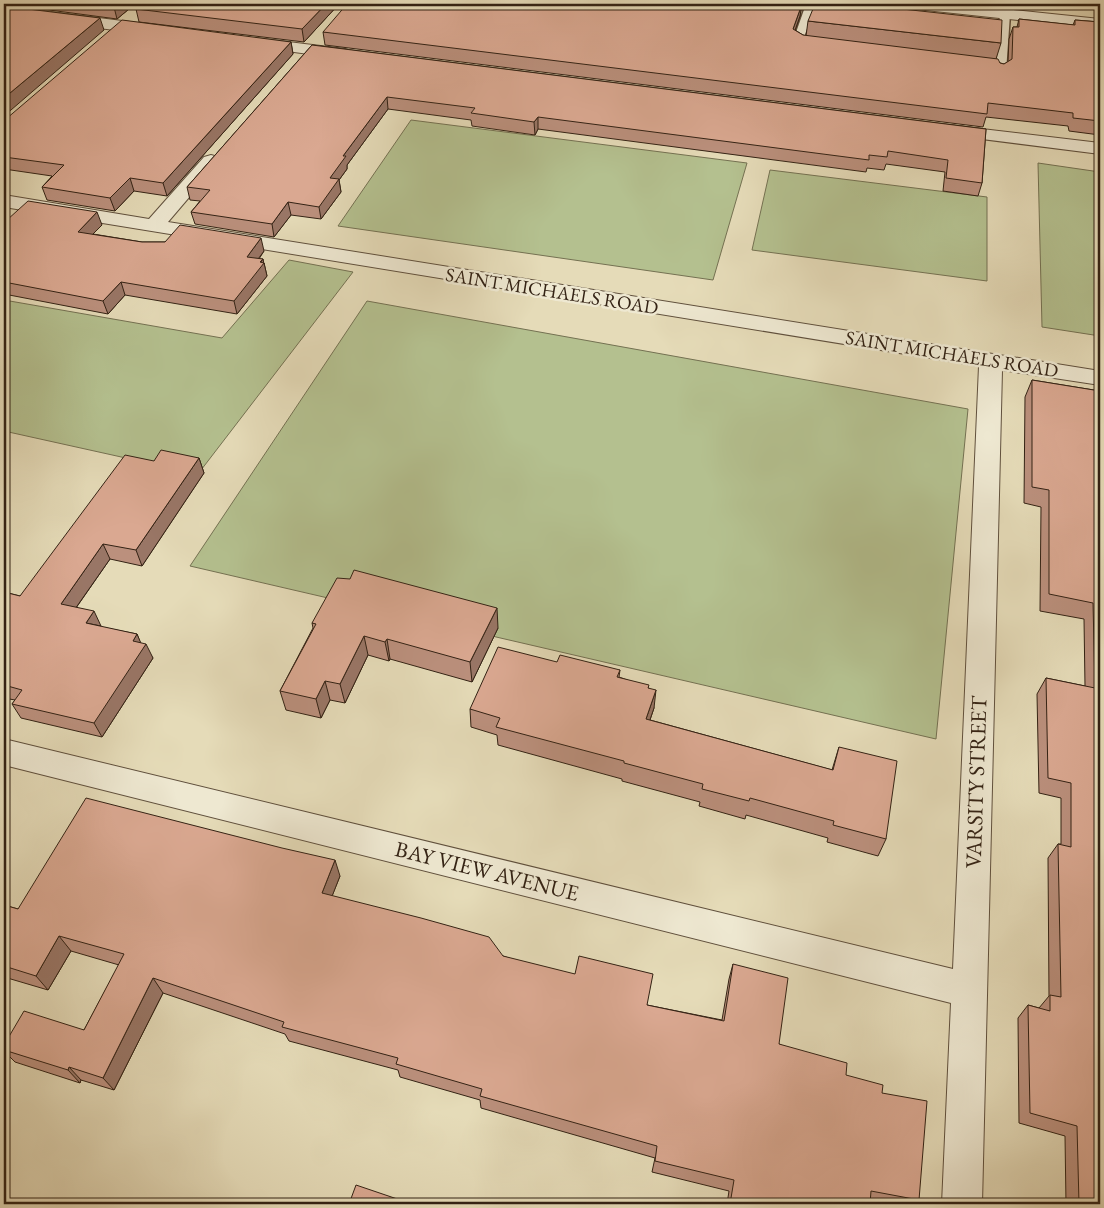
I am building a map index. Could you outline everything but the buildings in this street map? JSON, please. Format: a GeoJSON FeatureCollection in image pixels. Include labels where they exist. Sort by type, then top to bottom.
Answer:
{"type":"FeatureCollection","features":[{"type":"Feature","properties":{"kind":"street"},"geometry":{"type":"LineString","coordinates":[[916,4],[1100,24]]}},
{"type":"Feature","properties":{"kind":"street"},"geometry":{"type":"LineString","coordinates":[[108,38],[141,9]]}},
{"type":"Feature","properties":{"kind":"street"},"geometry":{"type":"LineString","coordinates":[[4,11],[172,32]]}},
{"type":"Feature","properties":{"kind":"street"},"geometry":{"type":"LineString","coordinates":[[240,41],[314,43],[364,56]]}},
{"type":"Feature","properties":{"kind":"street"},"geometry":{"type":"LineString","coordinates":[[295,64],[314,43]]}},
{"type":"Feature","properties":{"kind":"street"},"geometry":{"type":"LineString","coordinates":[[927,128],[1100,149]]}},
{"type":"Feature","properties":{"kind":"street"},"geometry":{"type":"LineString","coordinates":[[154,226],[225,145]]}},
{"type":"Feature","properties":{"kind":"street","name":"SAINT MICHAELS ROAD"},"geometry":{"type":"LineString","coordinates":[[4,201],[1100,378]]}},
{"type":"Feature","properties":{"kind":"street","name":"VARSITY STREET"},"geometry":{"type":"LineString","coordinates":[[962,1204],[991,360]]}},
{"type":"Feature","properties":{"kind":"street","name":"BAY VIEW AVENUE"},"geometry":{"type":"LineString","coordinates":[[4,752],[969,990]]}},
{"type":"Feature","properties":{"kind":"lane"},"geometry":{"type":"LineString","coordinates":[[811,4],[798,40],[804,44],[824,46]]}},
{"type":"Feature","properties":{"kind":"lane"},"geometry":{"type":"LineString","coordinates":[[998,69],[1004,14]]}},
{"type":"Feature","properties":{"kind":"green space"},"geometry":{"type":"Polygon","coordinates":[[[411,120],[747,163],[713,280],[338,226],[411,120]]]}},
{"type":"Feature","properties":{"kind":"green space"},"geometry":{"type":"Polygon","coordinates":[[[1038,163],[1100,172],[1100,336],[1042,327],[1038,163]]]}},
{"type":"Feature","properties":{"kind":"green space"},"geometry":{"type":"Polygon","coordinates":[[[770,170],[987,197],[987,281],[752,250],[770,170]]]}},
{"type":"Feature","properties":{"kind":"green space"},"geometry":{"type":"Polygon","coordinates":[[[289,260],[353,272],[198,474],[4,431],[4,300],[222,338],[289,260]]]}},
{"type":"Feature","properties":{"kind":"green space"},"geometry":{"type":"Polygon","coordinates":[[[367,301],[968,409],[936,739],[190,566],[367,301]]]}}]}
